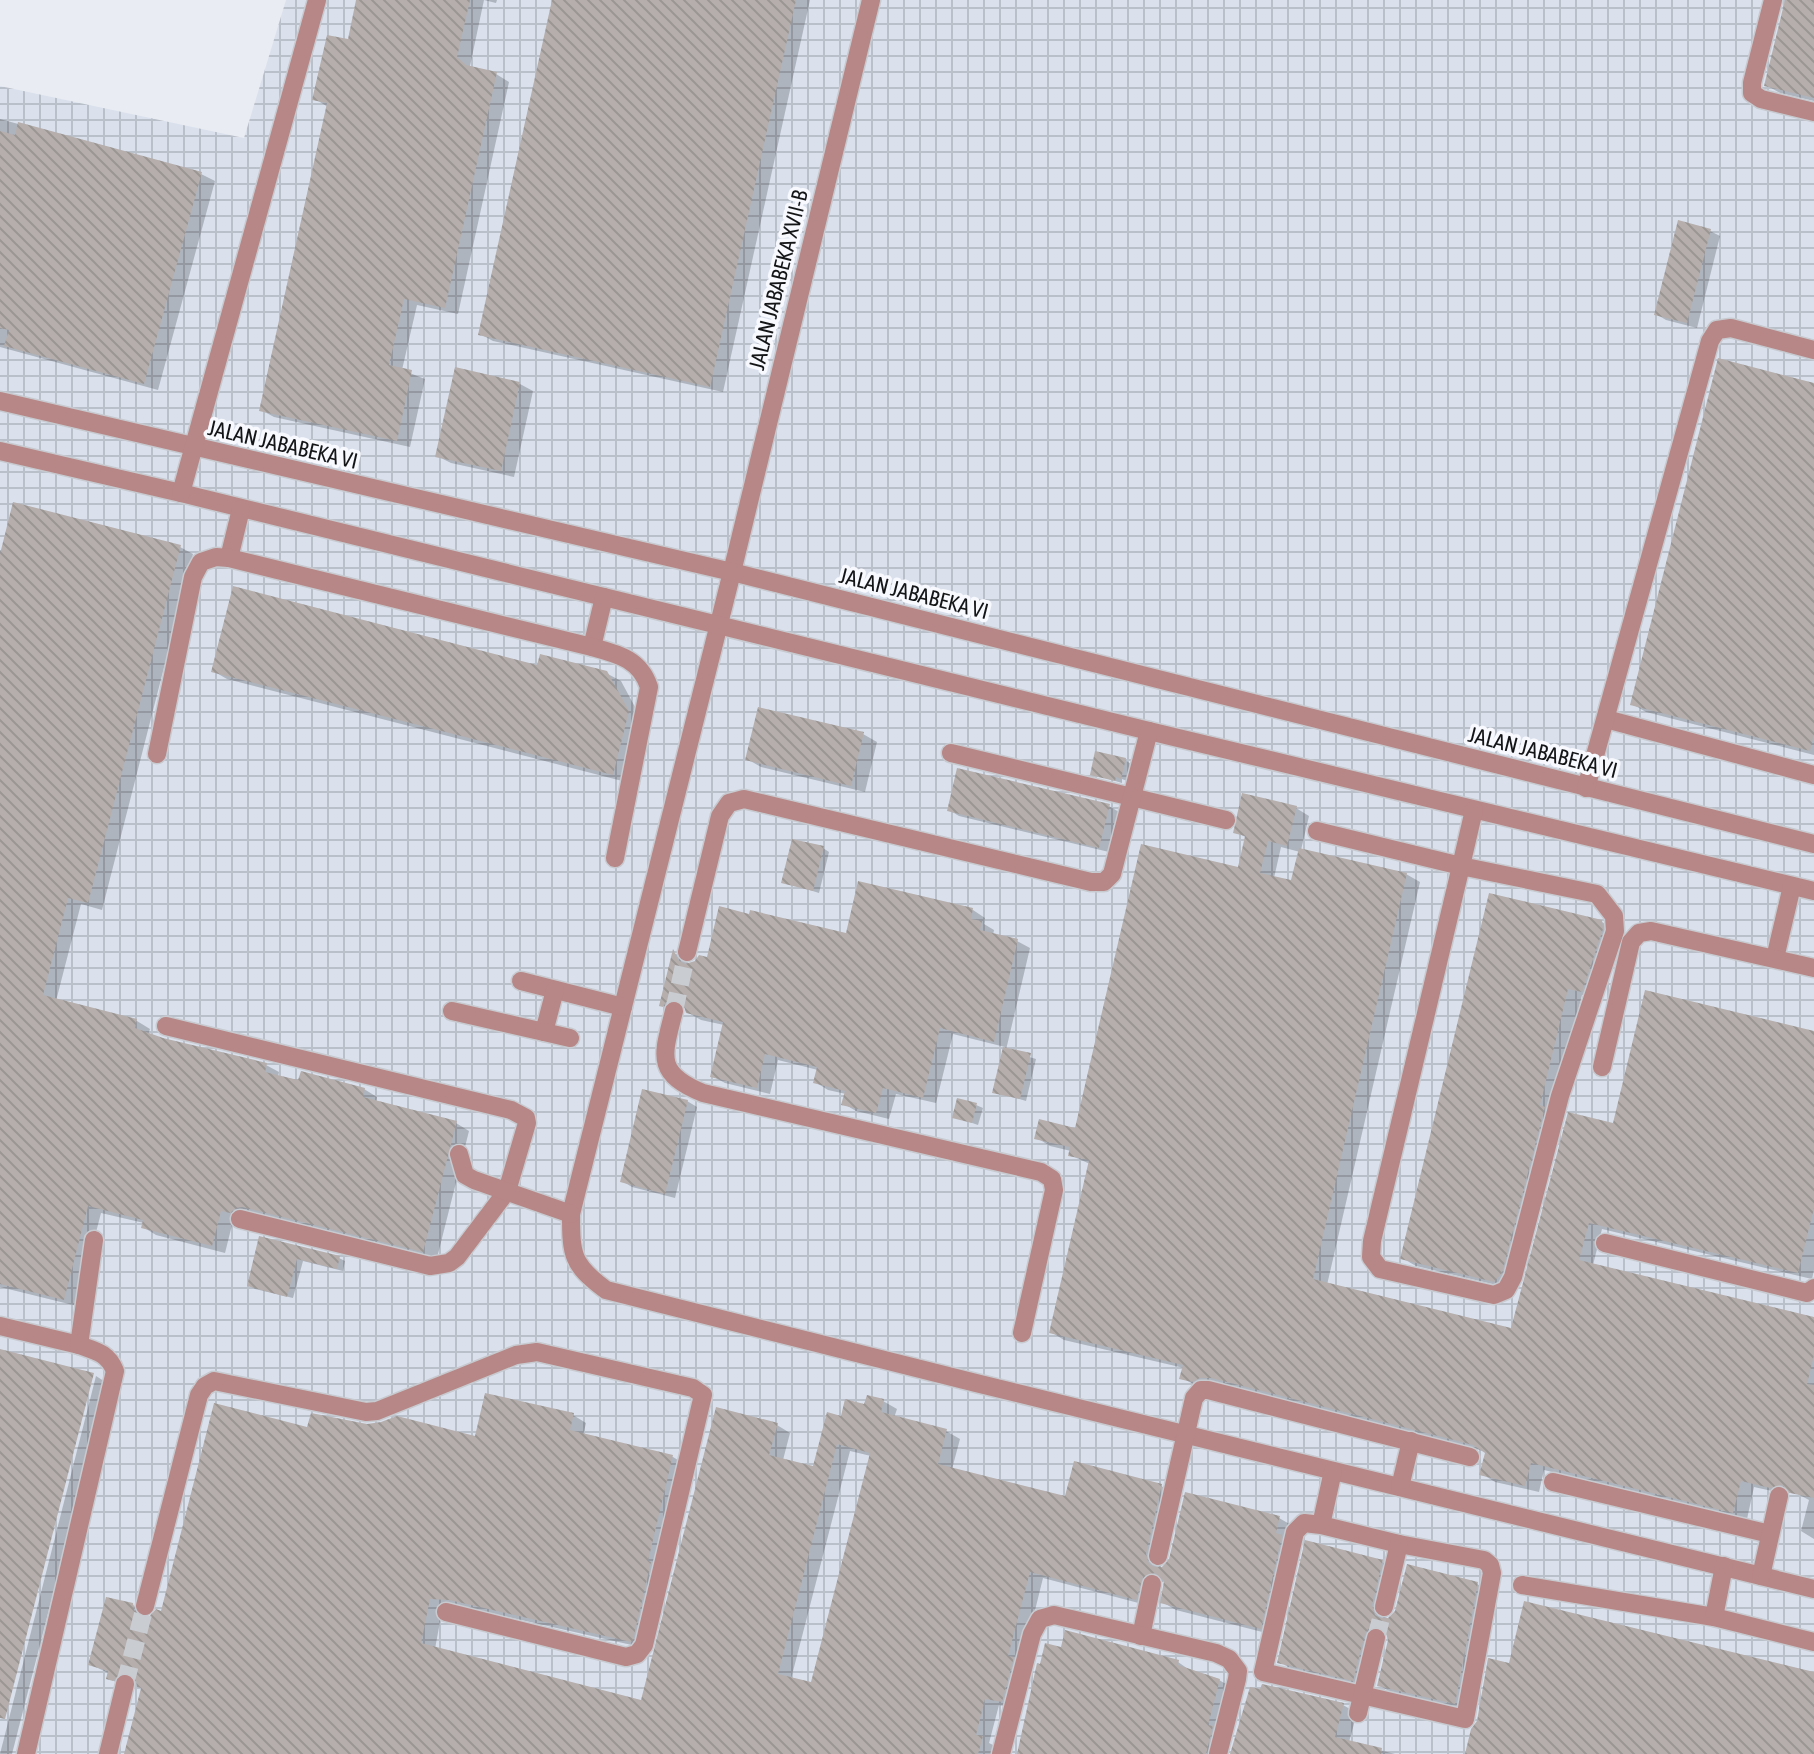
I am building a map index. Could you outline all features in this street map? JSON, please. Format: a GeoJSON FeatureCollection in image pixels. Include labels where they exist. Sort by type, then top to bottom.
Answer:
{"type":"FeatureCollection","features":[{"type":"Feature","properties":{"kind":"street"},"geometry":{"type":"LineString","coordinates":[[181,493],[317,0]]}},
{"type":"Feature","properties":{"kind":"street","name":"JALAN JABABEKA XVII-B"},"geometry":{"type":"LineString","coordinates":[[871,0],[571,1214],[571,1245],[575,1261],[586,1275],[606,1290],[1814,1589]]}},
{"type":"Feature","properties":{"kind":"street"},"geometry":{"type":"LineString","coordinates":[[1773,0],[1752,93],[1761,99],[1814,112]]}},
{"type":"Feature","properties":{"kind":"street"},"geometry":{"type":"LineString","coordinates":[[1586,788],[1710,341],[1717,330],[1731,328],[1814,350]]}},
{"type":"Feature","properties":{"kind":"street","name":"JALAN JABABEKA VI"},"geometry":{"type":"LineString","coordinates":[[0,401],[732,572],[1814,844]]}},
{"type":"Feature","properties":{"kind":"street"},"geometry":{"type":"LineString","coordinates":[[0,451],[1814,891]]}},
{"type":"Feature","properties":{"kind":"street"},"geometry":{"type":"LineString","coordinates":[[229,558],[241,509]]}},
{"type":"Feature","properties":{"kind":"street"},"geometry":{"type":"LineString","coordinates":[[157,754],[193,577],[201,562],[216,557],[229,558],[592,647],[625,656],[632,661],[646,675],[649,687],[615,858]]}},
{"type":"Feature","properties":{"kind":"street"},"geometry":{"type":"LineString","coordinates":[[592,647],[604,597]]}},
{"type":"Feature","properties":{"kind":"street"},"geometry":{"type":"LineString","coordinates":[[1606,719],[1814,775]]}},
{"type":"Feature","properties":{"kind":"street"},"geometry":{"type":"LineString","coordinates":[[687,952],[720,816],[729,803],[744,799],[1091,882],[1104,882],[1112,874],[1149,731]]}},
{"type":"Feature","properties":{"kind":"street"},"geometry":{"type":"LineString","coordinates":[[951,753],[1226,820]]}},
{"type":"Feature","properties":{"kind":"street"},"geometry":{"type":"LineString","coordinates":[[1317,831],[1461,866],[1597,894],[1614,916],[1615,931],[1560,1096],[1513,1277],[1506,1290],[1494,1295],[1380,1269],[1371,1257],[1372,1241],[1461,866],[1474,810]]}},
{"type":"Feature","properties":{"kind":"street"},"geometry":{"type":"LineString","coordinates":[[1775,958],[1792,886]]}},
{"type":"Feature","properties":{"kind":"street"},"geometry":{"type":"LineString","coordinates":[[1602,1067],[1631,942],[1639,933],[1651,931],[1814,968]]}},
{"type":"Feature","properties":{"kind":"street"},"geometry":{"type":"LineString","coordinates":[[521,981],[623,1007]]}},
{"type":"Feature","properties":{"kind":"street"},"geometry":{"type":"LineString","coordinates":[[544,1032],[555,990]]}},
{"type":"Feature","properties":{"kind":"street"},"geometry":{"type":"LineString","coordinates":[[452,1011],[570,1038]]}},
{"type":"Feature","properties":{"kind":"street"},"geometry":{"type":"LineString","coordinates":[[674,1011],[663,1054],[667,1070],[687,1087],[1041,1172],[1052,1179],[1054,1190],[1022,1333]]}},
{"type":"Feature","properties":{"kind":"street"},"geometry":{"type":"LineString","coordinates":[[166,1026],[522,1114],[527,1123],[507,1191],[457,1257],[440,1266],[240,1219]]}},
{"type":"Feature","properties":{"kind":"street"},"geometry":{"type":"LineString","coordinates":[[459,1154],[465,1175],[571,1214]]}},
{"type":"Feature","properties":{"kind":"street"},"geometry":{"type":"LineString","coordinates":[[79,1345],[94,1240]]}},
{"type":"Feature","properties":{"kind":"street"},"geometry":{"type":"LineString","coordinates":[[1605,1243],[1807,1293],[1814,1288]]}},
{"type":"Feature","properties":{"kind":"street"},"geometry":{"type":"LineString","coordinates":[[0,1326],[103,1353],[115,1371],[26,1754]]}},
{"type":"Feature","properties":{"kind":"street"},"geometry":{"type":"LineString","coordinates":[[145,1606],[199,1395],[205,1386],[214,1381],[366,1412],[377,1411],[516,1355],[537,1352],[693,1388],[703,1395],[644,1645],[637,1654],[626,1657],[446,1612]]}},
{"type":"Feature","properties":{"kind":"street"},"geometry":{"type":"LineString","coordinates":[[1158,1556],[1194,1398],[1201,1390],[1470,1457]]}},
{"type":"Feature","properties":{"kind":"street"},"geometry":{"type":"LineString","coordinates":[[1400,1487],[1411,1441]]}},
{"type":"Feature","properties":{"kind":"street"},"geometry":{"type":"LineString","coordinates":[[1321,1525],[1333,1471]]}},
{"type":"Feature","properties":{"kind":"street"},"geometry":{"type":"LineString","coordinates":[[1553,1482],[1770,1534]]}},
{"type":"Feature","properties":{"kind":"street"},"geometry":{"type":"LineString","coordinates":[[1761,1576],[1779,1496]]}},
{"type":"Feature","properties":{"kind":"street"},"geometry":{"type":"LineString","coordinates":[[1304,1523],[1399,1544],[1484,1560],[1490,1565],[1492,1573],[1465,1719],[1360,1705],[1263,1672],[1295,1532],[1304,1523]]}},
{"type":"Feature","properties":{"kind":"street"},"geometry":{"type":"LineString","coordinates":[[1384,1607],[1399,1544]]}},
{"type":"Feature","properties":{"kind":"street"},"geometry":{"type":"LineString","coordinates":[[1714,1617],[1724,1566]]}},
{"type":"Feature","properties":{"kind":"street"},"geometry":{"type":"LineString","coordinates":[[1141,1636],[1152,1584]]}},
{"type":"Feature","properties":{"kind":"street"},"geometry":{"type":"LineString","coordinates":[[1522,1585],[1714,1617],[1814,1642]]}},
{"type":"Feature","properties":{"kind":"street"},"geometry":{"type":"LineString","coordinates":[[1001,1754],[1032,1634],[1040,1619],[1054,1615],[1216,1653],[1233,1662],[1238,1671],[1237,1679],[1218,1754]]}},
{"type":"Feature","properties":{"kind":"street"},"geometry":{"type":"LineString","coordinates":[[1360,1705],[1376,1638]]}},
{"type":"Feature","properties":{"kind":"street"},"geometry":{"type":"LineString","coordinates":[[108,1754],[125,1684]]}},
{"type":"Feature","properties":{"kind":"shaded area"},"geometry":{"type":"Polygon","coordinates":[[[286,0],[1814,0],[1814,1754],[0,1754],[0,86],[244,138],[286,0]]]}},
{"type":"Feature","properties":{"kind":"building"},"geometry":{"type":"Polygon","coordinates":[[[356,0],[470,0],[457,57],[466,65],[497,72],[445,308],[404,299],[389,365],[412,370],[397,441],[259,411],[327,103],[312,100],[327,35],[348,39],[356,0]]]}},
{"type":"Feature","properties":{"kind":"building"},"geometry":{"type":"Polygon","coordinates":[[[552,0],[796,0],[710,387],[478,335],[552,0]]]}},
{"type":"Feature","properties":{"kind":"building"},"geometry":{"type":"Polygon","coordinates":[[[1785,0],[1814,0],[1814,98],[1764,86],[1785,0]]]}},
{"type":"Feature","properties":{"kind":"building"},"geometry":{"type":"Polygon","coordinates":[[[18,122],[202,172],[144,384],[4,346],[9,330],[0,328],[0,131],[15,135],[18,122]]]}},
{"type":"Feature","properties":{"kind":"building"},"geometry":{"type":"Polygon","coordinates":[[[1678,220],[1711,229],[1687,323],[1654,315],[1678,220]]]}},
{"type":"Feature","properties":{"kind":"building"},"geometry":{"type":"Polygon","coordinates":[[[1718,358],[1814,383],[1814,734],[1810,751],[1630,705],[1718,358]]]}},
{"type":"Feature","properties":{"kind":"building"},"geometry":{"type":"Polygon","coordinates":[[[455,367],[520,382],[501,471],[435,457],[455,367]]]}},
{"type":"Feature","properties":{"kind":"building"},"geometry":{"type":"Polygon","coordinates":[[[13,502],[181,545],[88,903],[68,898],[43,995],[137,1019],[135,1028],[163,1038],[267,1063],[265,1072],[298,1080],[301,1071],[365,1088],[363,1097],[457,1121],[423,1252],[242,1207],[230,1213],[221,1211],[212,1246],[141,1228],[143,1220],[88,1206],[64,1300],[0,1284],[0,554],[13,502]]]}},
{"type":"Feature","properties":{"kind":"building"},"geometry":{"type":"Polygon","coordinates":[[[233,586],[537,665],[540,654],[607,671],[629,711],[613,775],[211,672],[233,586]]]}},
{"type":"Feature","properties":{"kind":"building"},"geometry":{"type":"Polygon","coordinates":[[[758,707],[864,732],[851,786],[745,760],[758,707]]]}},
{"type":"Feature","properties":{"kind":"building"},"geometry":{"type":"Polygon","coordinates":[[[1095,751],[1126,758],[1121,779],[1116,777],[1115,781],[1090,775],[1095,751]]]}},
{"type":"Feature","properties":{"kind":"building"},"geometry":{"type":"Polygon","coordinates":[[[957,768],[1110,804],[1099,848],[947,811],[957,768]]]}},
{"type":"Feature","properties":{"kind":"building"},"geometry":{"type":"Polygon","coordinates":[[[1242,793],[1297,806],[1287,846],[1268,841],[1260,873],[1291,880],[1299,848],[1407,873],[1313,1279],[1511,1328],[1568,1112],[1613,1123],[1645,990],[1814,1031],[1814,1208],[1798,1273],[1589,1223],[1579,1260],[1814,1317],[1814,1355],[1807,1384],[1814,1385],[1814,1498],[1790,1493],[1782,1485],[1770,1488],[1741,1481],[1733,1513],[1531,1463],[1525,1486],[1479,1475],[1485,1453],[1473,1445],[1211,1378],[1192,1382],[1179,1379],[1183,1365],[1049,1333],[1089,1160],[1068,1156],[1070,1147],[1034,1139],[1039,1119],[1075,1128],[1141,844],[1238,867],[1245,836],[1233,833],[1242,793]]]}},
{"type":"Feature","properties":{"kind":"building"},"geometry":{"type":"Polygon","coordinates":[[[792,839],[824,846],[813,891],[781,883],[792,839]]]}},
{"type":"Feature","properties":{"kind":"building"},"geometry":{"type":"Polygon","coordinates":[[[858,881],[973,908],[971,919],[982,921],[980,930],[1018,939],[994,1042],[940,1028],[923,1098],[883,1088],[876,1113],[841,1105],[845,1091],[813,1083],[817,1067],[765,1054],[757,1088],[710,1077],[723,1022],[686,1013],[683,1003],[676,999],[666,1002],[663,1007],[659,1006],[673,949],[678,960],[685,964],[695,961],[699,955],[707,957],[719,906],[749,914],[750,910],[846,933],[858,881]]]}},
{"type":"Feature","properties":{"kind":"building"},"geometry":{"type":"Polygon","coordinates":[[[1489,893],[1602,920],[1603,929],[1582,992],[1568,989],[1540,1105],[1545,1107],[1502,1273],[1494,1282],[1400,1259],[1489,893]]]}},
{"type":"Feature","properties":{"kind":"building"},"geometry":{"type":"Polygon","coordinates":[[[1003,1047],[1031,1053],[1020,1099],[992,1093],[1003,1047]]]}},
{"type":"Feature","properties":{"kind":"building"},"geometry":{"type":"Polygon","coordinates":[[[642,1089],[688,1100],[665,1194],[620,1182],[642,1089]]]}},
{"type":"Feature","properties":{"kind":"building"},"geometry":{"type":"Polygon","coordinates":[[[957,1098],[977,1103],[972,1123],[952,1118],[957,1098]]]}},
{"type":"Feature","properties":{"kind":"building"},"geometry":{"type":"Polygon","coordinates":[[[259,1236],[340,1256],[337,1269],[297,1259],[287,1297],[247,1286],[259,1236]]]}},
{"type":"Feature","properties":{"kind":"building"},"geometry":{"type":"Polygon","coordinates":[[[0,1349],[94,1373],[5,1719],[0,1718],[0,1349]]]}},
{"type":"Feature","properties":{"kind":"building"},"geometry":{"type":"Polygon","coordinates":[[[485,1393],[574,1413],[570,1430],[673,1455],[631,1642],[449,1600],[430,1599],[421,1643],[641,1700],[716,1407],[778,1423],[769,1455],[813,1466],[827,1412],[841,1416],[845,1399],[864,1404],[867,1395],[884,1399],[881,1412],[947,1429],[938,1464],[1065,1496],[1074,1461],[1162,1484],[1146,1554],[1149,1564],[1155,1567],[1162,1567],[1169,1559],[1185,1492],[1280,1516],[1276,1533],[1282,1535],[1261,1629],[1160,1603],[1164,1581],[1155,1573],[1143,1577],[1136,1600],[1030,1572],[1008,1656],[1014,1657],[1002,1702],[985,1699],[976,1735],[983,1736],[978,1754],[124,1754],[141,1688],[137,1687],[136,1680],[129,1673],[121,1673],[113,1681],[106,1679],[108,1671],[88,1665],[106,1597],[133,1603],[134,1610],[141,1617],[149,1617],[156,1609],[161,1611],[214,1403],[307,1427],[311,1413],[367,1424],[397,1416],[475,1436],[485,1393]],[[837,1444],[778,1674],[811,1682],[870,1453],[837,1444]]]}},
{"type":"Feature","properties":{"kind":"building"},"geometry":{"type":"Polygon","coordinates":[[[1305,1540],[1383,1560],[1372,1605],[1375,1615],[1380,1618],[1388,1618],[1395,1611],[1407,1564],[1478,1582],[1455,1704],[1377,1686],[1388,1640],[1385,1630],[1378,1626],[1368,1629],[1365,1634],[1353,1681],[1277,1663],[1305,1540]]]}},
{"type":"Feature","properties":{"kind":"building"},"geometry":{"type":"Polygon","coordinates":[[[1524,1601],[1814,1672],[1814,1754],[1465,1754],[1471,1729],[1477,1721],[1488,1658],[1509,1663],[1524,1601]]]}},
{"type":"Feature","properties":{"kind":"building"},"geometry":{"type":"Polygon","coordinates":[[[1065,1630],[1179,1660],[1178,1665],[1220,1679],[1208,1725],[1213,1726],[1206,1754],[1017,1754],[1037,1663],[1040,1664],[1045,1643],[1061,1647],[1065,1630]]]}},
{"type":"Feature","properties":{"kind":"building"},"geometry":{"type":"Polygon","coordinates":[[[1262,1684],[1344,1703],[1335,1737],[1382,1748],[1381,1754],[1230,1754],[1250,1687],[1260,1689],[1262,1684]]]}},
{"type":"Feature","properties":{"kind":"tunnel"},"geometry":{"type":"LineString","coordinates":[[674,1011],[687,952]]}},
{"type":"Feature","properties":{"kind":"tunnel"},"geometry":{"type":"LineString","coordinates":[[125,1684],[145,1606]]}},
{"type":"Feature","properties":{"kind":"tunnel"},"geometry":{"type":"LineString","coordinates":[[1376,1638],[1384,1607]]}}]}
